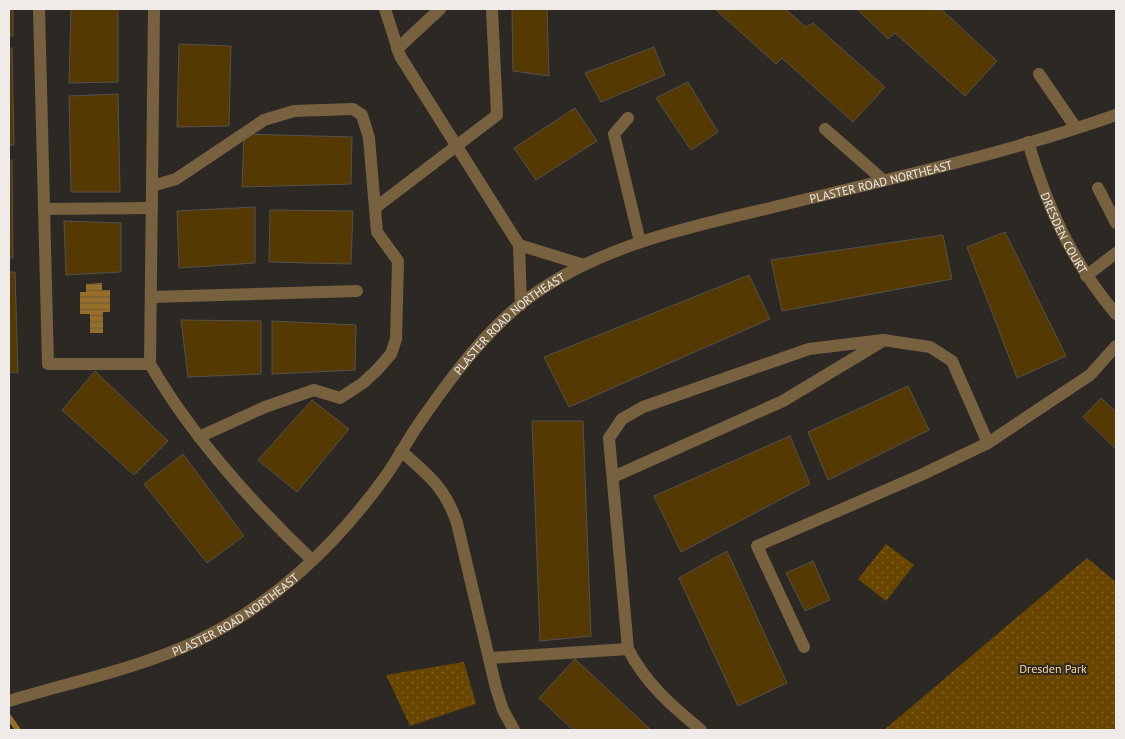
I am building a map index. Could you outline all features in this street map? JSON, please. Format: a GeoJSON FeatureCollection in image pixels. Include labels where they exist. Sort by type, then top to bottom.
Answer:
{"type":"FeatureCollection","features":[{"type":"Feature","properties":{"kind":"street"},"geometry":{"type":"LineString","coordinates":[[39,9],[48,364],[150,364]]}},
{"type":"Feature","properties":{"kind":"street"},"geometry":{"type":"LineString","coordinates":[[154,9],[150,364],[170,399],[199,437],[312,560]]}},
{"type":"Feature","properties":{"kind":"street"},"geometry":{"type":"LineString","coordinates":[[385,9],[397,49],[519,245],[521,305]]}},
{"type":"Feature","properties":{"kind":"street"},"geometry":{"type":"LineString","coordinates":[[397,49],[440,9]]}},
{"type":"Feature","properties":{"kind":"street"},"geometry":{"type":"LineString","coordinates":[[375,208],[497,115],[492,9]]}},
{"type":"Feature","properties":{"kind":"street"},"geometry":{"type":"LineString","coordinates":[[1038,74],[1076,128]]}},
{"type":"Feature","properties":{"kind":"street"},"geometry":{"type":"LineString","coordinates":[[152,186],[176,179],[264,120],[294,111],[353,108],[362,115],[369,138],[377,232],[398,261],[396,339],[391,354],[363,384],[340,398],[314,390],[266,407],[199,437]]}},
{"type":"Feature","properties":{"kind":"street","name":"PLASTER ROAD NORTHEAST"},"geometry":{"type":"LineString","coordinates":[[10,701],[134,665],[196,642],[259,605],[295,577],[365,504],[447,384],[505,318],[539,290],[584,265],[640,242],[693,227],[1028,142],[1116,115]]}},
{"type":"Feature","properties":{"kind":"street"},"geometry":{"type":"LineString","coordinates":[[628,118],[614,134],[640,242]]}},
{"type":"Feature","properties":{"kind":"street"},"geometry":{"type":"LineString","coordinates":[[825,129],[883,180]]}},
{"type":"Feature","properties":{"kind":"street","name":"DRESDEN COURT"},"geometry":{"type":"LineString","coordinates":[[1028,142],[1046,196],[1063,236],[1086,276],[1116,314]]}},
{"type":"Feature","properties":{"kind":"street"},"geometry":{"type":"LineString","coordinates":[[1098,188],[1116,223]]}},
{"type":"Feature","properties":{"kind":"street"},"geometry":{"type":"LineString","coordinates":[[44,209],[152,208]]}},
{"type":"Feature","properties":{"kind":"street"},"geometry":{"type":"LineString","coordinates":[[519,245],[584,265]]}},
{"type":"Feature","properties":{"kind":"street"},"geometry":{"type":"LineString","coordinates":[[1086,276],[1116,254]]}},
{"type":"Feature","properties":{"kind":"street"},"geometry":{"type":"LineString","coordinates":[[151,297],[357,291]]}},
{"type":"Feature","properties":{"kind":"street"},"geometry":{"type":"LineString","coordinates":[[613,477],[783,401],[883,340]]}},
{"type":"Feature","properties":{"kind":"street"},"geometry":{"type":"LineString","coordinates":[[701,730],[661,697],[639,670],[628,649],[609,438],[622,419],[643,407],[809,348],[883,340],[930,347],[952,361],[988,443]]}},
{"type":"Feature","properties":{"kind":"street"},"geometry":{"type":"LineString","coordinates":[[804,647],[757,546],[921,475],[988,443],[1090,375],[1116,346]]}},
{"type":"Feature","properties":{"kind":"street"},"geometry":{"type":"LineString","coordinates":[[401,451],[431,477],[450,500],[503,710],[514,730]]}},
{"type":"Feature","properties":{"kind":"street"},"geometry":{"type":"LineString","coordinates":[[489,658],[628,649]]}},
{"type":"Feature","properties":{"kind":"green space"},"geometry":{"type":"Polygon","coordinates":[[[886,544],[914,565],[886,601],[858,579],[886,544]]]}},
{"type":"Feature","properties":{"kind":"green space","name":"Dresden Park"},"geometry":{"type":"Polygon","coordinates":[[[1087,558],[1116,582],[1116,730],[884,730],[1087,558]]]}},
{"type":"Feature","properties":{"kind":"green space"},"geometry":{"type":"Polygon","coordinates":[[[464,662],[476,704],[410,726],[386,675],[464,662]]]}},
{"type":"Feature","properties":{"kind":"shaded area"},"geometry":{"type":"Polygon","coordinates":[[[102,283],[102,290],[110,290],[110,312],[103,312],[103,333],[90,333],[90,314],[80,314],[80,292],[86,292],[86,284],[102,283]]]}},
{"type":"Feature","properties":{"kind":"building"},"geometry":{"type":"Polygon","coordinates":[[[9,9],[13,9],[13,36],[9,36],[9,9]]]}},
{"type":"Feature","properties":{"kind":"building"},"geometry":{"type":"Polygon","coordinates":[[[71,9],[118,9],[118,82],[69,83],[71,9]]]}},
{"type":"Feature","properties":{"kind":"building"},"geometry":{"type":"Polygon","coordinates":[[[512,9],[547,9],[549,76],[513,71],[512,9]]]}},
{"type":"Feature","properties":{"kind":"building"},"geometry":{"type":"Polygon","coordinates":[[[715,9],[785,9],[806,27],[813,23],[885,87],[853,122],[782,58],[776,64],[715,9]]]}},
{"type":"Feature","properties":{"kind":"building"},"geometry":{"type":"Polygon","coordinates":[[[857,9],[941,9],[997,61],[965,96],[895,33],[888,39],[857,9]]]}},
{"type":"Feature","properties":{"kind":"building"},"geometry":{"type":"Polygon","coordinates":[[[179,44],[231,46],[229,126],[177,127],[179,44]]]}},
{"type":"Feature","properties":{"kind":"building"},"geometry":{"type":"Polygon","coordinates":[[[654,47],[665,75],[601,102],[585,73],[654,47]]]}},
{"type":"Feature","properties":{"kind":"building"},"geometry":{"type":"Polygon","coordinates":[[[9,48],[12,48],[14,145],[9,145],[9,48]]]}},
{"type":"Feature","properties":{"kind":"building"},"geometry":{"type":"Polygon","coordinates":[[[688,82],[718,132],[691,150],[656,98],[688,82]]]}},
{"type":"Feature","properties":{"kind":"building"},"geometry":{"type":"Polygon","coordinates":[[[118,94],[120,192],[71,192],[69,96],[118,94]]]}},
{"type":"Feature","properties":{"kind":"building"},"geometry":{"type":"Polygon","coordinates":[[[575,108],[597,141],[536,180],[514,148],[575,108]]]}},
{"type":"Feature","properties":{"kind":"building"},"geometry":{"type":"Polygon","coordinates":[[[244,134],[352,137],[351,184],[242,187],[244,134]]]}},
{"type":"Feature","properties":{"kind":"building"},"geometry":{"type":"Polygon","coordinates":[[[9,160],[12,160],[13,258],[9,258],[9,160]]]}},
{"type":"Feature","properties":{"kind":"building"},"geometry":{"type":"Polygon","coordinates":[[[255,207],[255,263],[179,268],[177,211],[255,207]]]}},
{"type":"Feature","properties":{"kind":"building"},"geometry":{"type":"Polygon","coordinates":[[[270,210],[353,211],[351,264],[269,262],[270,210]]]}},
{"type":"Feature","properties":{"kind":"building"},"geometry":{"type":"Polygon","coordinates":[[[64,221],[121,223],[121,272],[66,275],[64,221]]]}},
{"type":"Feature","properties":{"kind":"building"},"geometry":{"type":"Polygon","coordinates":[[[1005,232],[1066,356],[1017,378],[967,247],[1005,232]]]}},
{"type":"Feature","properties":{"kind":"building"},"geometry":{"type":"Polygon","coordinates":[[[943,235],[952,279],[782,311],[771,260],[943,235]]]}},
{"type":"Feature","properties":{"kind":"building"},"geometry":{"type":"Polygon","coordinates":[[[9,272],[15,272],[18,373],[9,372],[9,272]]]}},
{"type":"Feature","properties":{"kind":"building"},"geometry":{"type":"Polygon","coordinates":[[[749,275],[770,319],[569,407],[544,357],[749,275]]]}},
{"type":"Feature","properties":{"kind":"building"},"geometry":{"type":"Polygon","coordinates":[[[181,320],[261,321],[261,374],[188,377],[181,320]]]}},
{"type":"Feature","properties":{"kind":"building"},"geometry":{"type":"Polygon","coordinates":[[[272,321],[356,325],[355,370],[272,374],[272,321]]]}},
{"type":"Feature","properties":{"kind":"building"},"geometry":{"type":"Polygon","coordinates":[[[95,371],[168,441],[134,475],[62,410],[95,371]]]}},
{"type":"Feature","properties":{"kind":"building"},"geometry":{"type":"Polygon","coordinates":[[[908,386],[929,430],[828,480],[808,432],[908,386]]]}},
{"type":"Feature","properties":{"kind":"building"},"geometry":{"type":"Polygon","coordinates":[[[1101,398],[1115,411],[1116,409],[1116,449],[1083,417],[1101,398]]]}},
{"type":"Feature","properties":{"kind":"building"},"geometry":{"type":"Polygon","coordinates":[[[312,400],[349,429],[297,492],[258,460],[312,400]]]}},
{"type":"Feature","properties":{"kind":"building"},"geometry":{"type":"Polygon","coordinates":[[[532,421],[583,421],[591,636],[540,641],[532,421]]]}},
{"type":"Feature","properties":{"kind":"building"},"geometry":{"type":"Polygon","coordinates":[[[790,436],[810,484],[681,552],[654,496],[790,436]]]}},
{"type":"Feature","properties":{"kind":"building"},"geometry":{"type":"Polygon","coordinates":[[[183,454],[244,536],[207,563],[144,484],[183,454]]]}},
{"type":"Feature","properties":{"kind":"building"},"geometry":{"type":"Polygon","coordinates":[[[727,551],[787,683],[738,706],[679,578],[727,551]]]}},
{"type":"Feature","properties":{"kind":"building"},"geometry":{"type":"Polygon","coordinates":[[[813,561],[830,600],[805,611],[786,573],[813,561]]]}},
{"type":"Feature","properties":{"kind":"building"},"geometry":{"type":"Polygon","coordinates":[[[575,659],[651,730],[573,730],[539,698],[575,659]]]}},
{"type":"Feature","properties":{"kind":"waterway"},"geometry":{"type":"LineString","coordinates":[[9,717],[18,730]]}}]}
